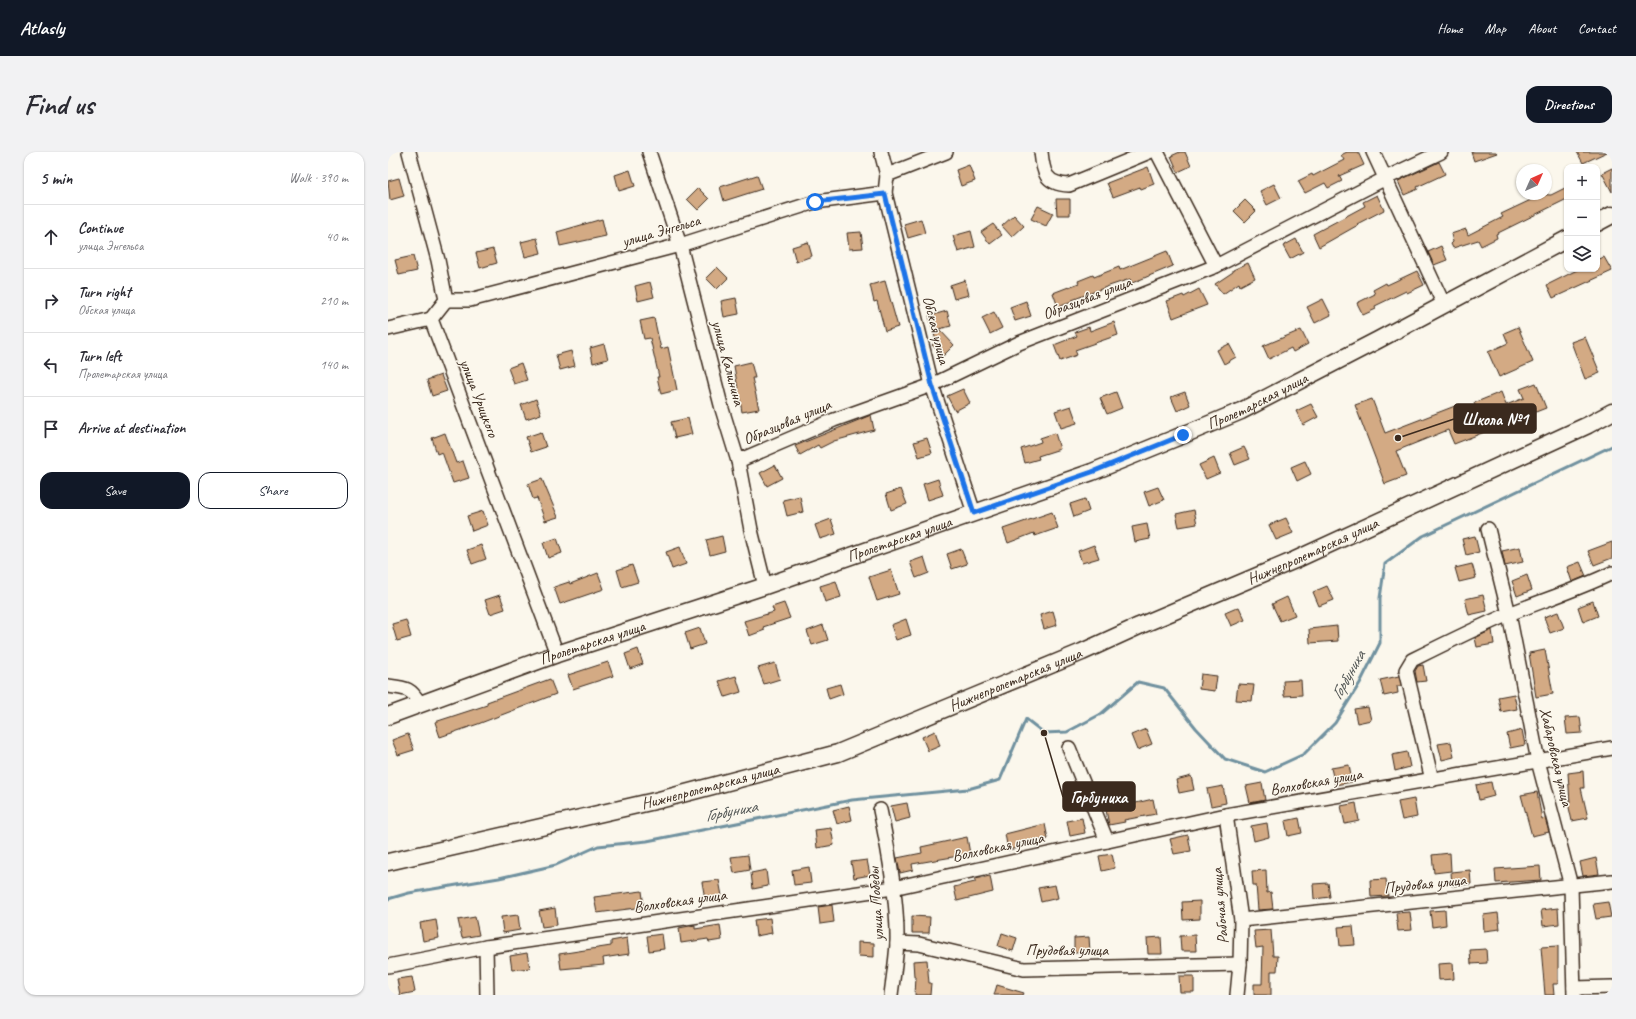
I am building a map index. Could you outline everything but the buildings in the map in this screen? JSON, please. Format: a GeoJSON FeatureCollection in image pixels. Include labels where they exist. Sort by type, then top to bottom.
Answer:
{"type":"FeatureCollection","features":[{"type":"Feature","properties":{"kind":"main road"},"geometry":{"type":"LineString","coordinates":[[1600,221],[1612,215]]}},
{"type":"Feature","properties":{"kind":"main road","name":"Пролетарская улица"},"geometry":{"type":"LineString","coordinates":[[388,716],[557,654],[765,586],[1092,472],[1241,411],[1564,241]]}},
{"type":"Feature","properties":{"kind":"main road","name":"Нижнепролетарская улица"},"geometry":{"type":"LineString","coordinates":[[388,862],[659,800],[838,753],[1082,652],[1295,560],[1588,425],[1612,412]]}},
{"type":"Feature","properties":{"kind":"street"},"geometry":{"type":"LineString","coordinates":[[388,329],[431,319],[446,300],[438,260],[409,152]]}},
{"type":"Feature","properties":{"kind":"street","name":"улица Калинина"},"geometry":{"type":"LineString","coordinates":[[649,152],[680,245],[722,409],[738,461],[751,530],[765,586]]}},
{"type":"Feature","properties":{"kind":"street","name":"Обская улица"},"geometry":{"type":"LineString","coordinates":[[881,152],[888,175],[885,194],[932,385],[974,513]]}},
{"type":"Feature","properties":{"kind":"street"},"geometry":{"type":"LineString","coordinates":[[888,175],[946,152]]}},
{"type":"Feature","properties":{"kind":"street"},"geometry":{"type":"LineString","coordinates":[[1041,152],[1043,170],[1049,179],[1057,184],[1068,185],[1148,152]]}},
{"type":"Feature","properties":{"kind":"street"},"geometry":{"type":"LineString","coordinates":[[1157,152],[1216,266]]}},
{"type":"Feature","properties":{"kind":"street"},"geometry":{"type":"LineString","coordinates":[[1374,152],[1444,305]]}},
{"type":"Feature","properties":{"kind":"street","name":"Образцовая улица"},"geometry":{"type":"LineString","coordinates":[[738,461],[834,420],[932,385],[1019,342],[1216,266],[1386,178],[1441,152]]}},
{"type":"Feature","properties":{"kind":"street","name":"улица Энгельса"},"geometry":{"type":"LineString","coordinates":[[446,300],[470,300],[680,245],[815,202],[885,194]]}},
{"type":"Feature","properties":{"kind":"street","name":"улица Урицкого"},"geometry":{"type":"LineString","coordinates":[[431,319],[557,654]]}},
{"type":"Feature","properties":{"kind":"street","name":"Хабаровская улица"},"geometry":{"type":"LineString","coordinates":[[1488,529],[1509,614],[1538,761],[1571,886],[1574,991]]}},
{"type":"Feature","properties":{"kind":"street"},"geometry":{"type":"LineString","coordinates":[[1432,780],[1406,670],[1408,664],[1412,660],[1455,638],[1509,614],[1585,586],[1612,573]]}},
{"type":"Feature","properties":{"kind":"street"},"geometry":{"type":"LineString","coordinates":[[388,686],[404,688],[414,694],[420,704]]}},
{"type":"Feature","properties":{"kind":"street"},"geometry":{"type":"LineString","coordinates":[[1068,748],[1107,841]]}},
{"type":"Feature","properties":{"kind":"street","name":"Волховская улица"},"geometry":{"type":"LineString","coordinates":[[388,966],[486,947],[893,888],[1226,815],[1612,748]]}},
{"type":"Feature","properties":{"kind":"street","name":"улица Победы"},"geometry":{"type":"LineString","coordinates":[[880,810],[888,849],[893,888],[897,943],[890,995]]}},
{"type":"Feature","properties":{"kind":"street","name":"Рабочая улица"},"geometry":{"type":"LineString","coordinates":[[1226,815],[1241,920],[1240,964],[1237,995]]}},
{"type":"Feature","properties":{"kind":"street","name":"Прудовая улица"},"geometry":{"type":"LineString","coordinates":[[1241,920],[1612,882]]}},
{"type":"Feature","properties":{"kind":"street","name":"Прудовая улица"},"geometry":{"type":"LineString","coordinates":[[897,943],[919,944],[1024,969],[1240,964]]}},
{"type":"Feature","properties":{"kind":"street"},"geometry":{"type":"LineString","coordinates":[[486,947],[487,995]]}},
{"type":"Feature","properties":{"kind":"street"},"geometry":{"type":"LineString","coordinates":[[1574,991],[1612,987]]}},
{"type":"Feature","properties":{"kind":"waterway","name":"Горбуниха"},"geometry":{"type":"LineString","coordinates":[[388,899],[409,893],[499,878],[556,865],[598,846],[647,841],[852,800],[968,789],[1000,780],[1026,719],[1044,733],[1067,732],[1101,714],[1138,682],[1164,688],[1196,728],[1225,759],[1265,772],[1304,754],[1335,723],[1360,683],[1380,643],[1380,598],[1385,564],[1423,536],[1612,446]]}},
{"type":"Feature","properties":{"kind":"place","name":"Школа №1"},"geometry":{"type":"Point","coordinates":[1398,438]}},
{"type":"Feature","properties":{"kind":"place","name":"Горбуниха"},"geometry":{"type":"Point","coordinates":[1044,733]}},
{"type":"Feature","properties":{"kind":"route"},"geometry":{"type":"LineString","coordinates":[[815,202],[885,194],[932,385],[974,513],[1092,472],[1183,435]]}}]}
